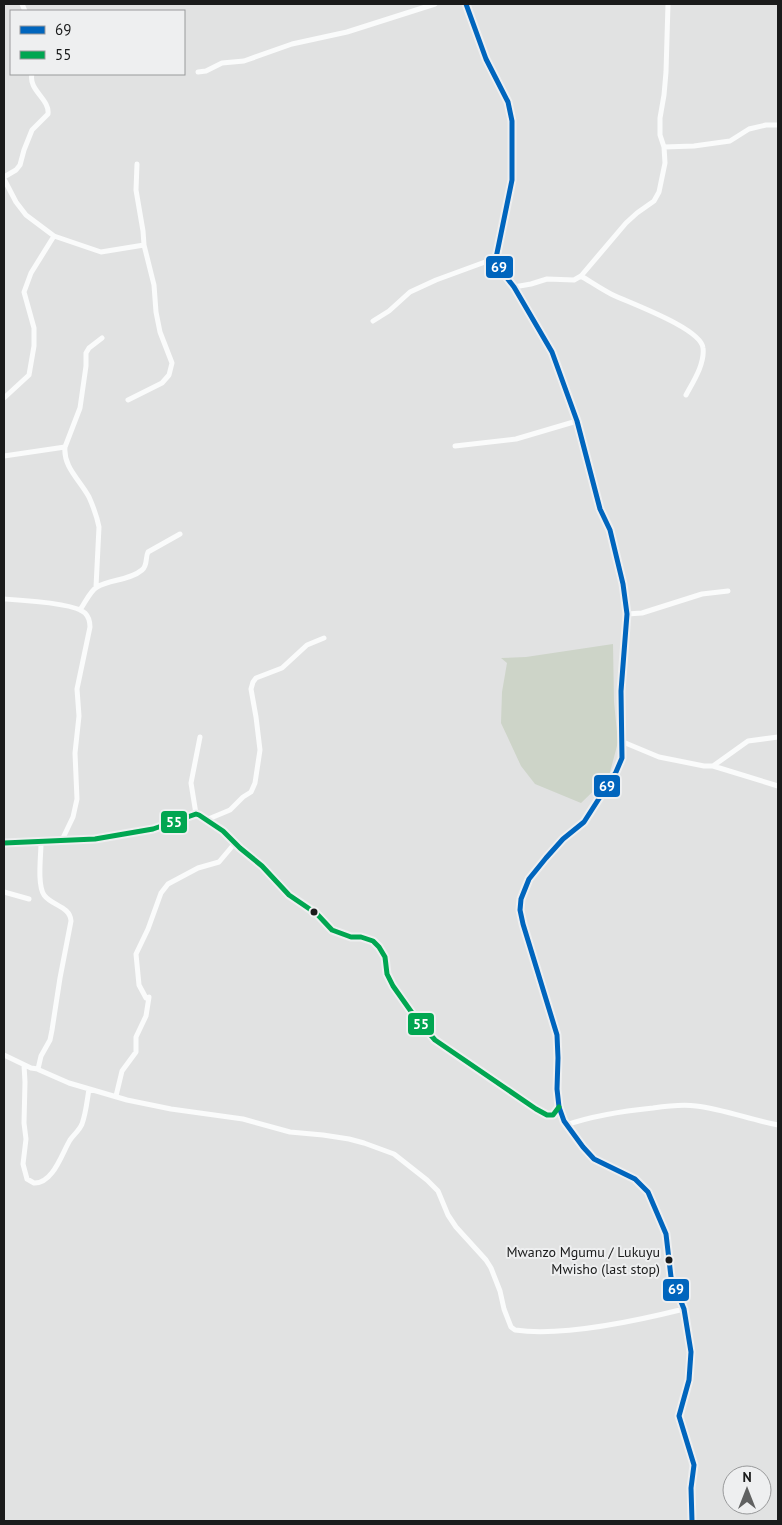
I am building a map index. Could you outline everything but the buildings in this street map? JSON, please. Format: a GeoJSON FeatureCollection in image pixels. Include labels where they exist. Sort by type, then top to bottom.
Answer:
{"type":"FeatureCollection","features":[{"type":"Feature","properties":{"kind":"street"},"geometry":{"type":"LineString","coordinates":[[198,72],[206,71],[222,63],[244,61],[292,44],[347,32],[435,4]]}},
{"type":"Feature","properties":{"kind":"street"},"geometry":{"type":"LineString","coordinates":[[466,4],[486,59],[508,102],[512,121],[512,180],[496,258],[500,269],[514,287],[552,352],[577,421],[600,508],[612,536],[623,584],[627,614],[621,691],[622,758],[616,772],[588,817],[546,858],[529,879],[521,899],[520,910],[557,1034],[556,1090],[559,1107],[566,1126],[594,1158],[635,1179],[648,1192],[666,1234],[671,1277],[684,1309],[691,1352],[689,1380],[680,1416],[694,1466],[690,1488],[692,1521]]}},
{"type":"Feature","properties":{"kind":"street"},"geometry":{"type":"LineString","coordinates":[[514,287],[547,279],[574,280],[581,276],[626,223],[654,201],[659,192],[665,164],[664,147],[660,134],[660,118],[666,72],[668,4]]}},
{"type":"Feature","properties":{"kind":"street"},"geometry":{"type":"LineString","coordinates":[[32,75],[35,88],[48,108],[48,114],[32,130],[20,165],[4,178],[16,202],[26,215],[54,236],[101,252],[144,245]]}},
{"type":"Feature","properties":{"kind":"street"},"geometry":{"type":"LineString","coordinates":[[664,147],[694,146],[730,141],[749,129],[766,124],[778,125]]}},
{"type":"Feature","properties":{"kind":"street"},"geometry":{"type":"LineString","coordinates":[[128,400],[162,383],[169,375],[172,362],[160,332],[154,285],[144,245],[136,190],[137,164]]}},
{"type":"Feature","properties":{"kind":"street"},"geometry":{"type":"LineString","coordinates":[[4,398],[29,374],[34,346],[34,328],[24,292],[31,273],[54,236]]}},
{"type":"Feature","properties":{"kind":"street"},"geometry":{"type":"LineString","coordinates":[[373,321],[389,311],[410,292],[436,280],[496,258]]}},
{"type":"Feature","properties":{"kind":"street"},"geometry":{"type":"LineString","coordinates":[[581,276],[611,294],[676,323],[701,340],[703,348],[702,361],[686,395]]}},
{"type":"Feature","properties":{"kind":"street"},"geometry":{"type":"LineString","coordinates":[[80,610],[96,587],[99,527],[88,496],[65,461],[65,447],[80,408],[86,353],[89,348],[102,338]]}},
{"type":"Feature","properties":{"kind":"street"},"geometry":{"type":"LineString","coordinates":[[455,446],[516,439],[577,421]]}},
{"type":"Feature","properties":{"kind":"street"},"geometry":{"type":"LineString","coordinates":[[4,456],[65,447]]}},
{"type":"Feature","properties":{"kind":"street"},"geometry":{"type":"LineString","coordinates":[[96,587],[129,577],[142,570],[146,563],[148,552],[180,534]]}},
{"type":"Feature","properties":{"kind":"street"},"geometry":{"type":"LineString","coordinates":[[627,614],[642,613],[702,594],[728,591]]}},
{"type":"Feature","properties":{"kind":"street"},"geometry":{"type":"LineString","coordinates":[[4,599],[63,605],[86,613],[90,620],[77,689],[79,716],[74,753],[78,791],[73,817],[62,840]]}},
{"type":"Feature","properties":{"kind":"street"},"geometry":{"type":"LineString","coordinates":[[206,820],[230,810],[242,797],[251,792],[255,783],[260,750],[251,689],[253,682],[261,676],[282,668],[307,646],[324,638]]}},
{"type":"Feature","properties":{"kind":"street"},"geometry":{"type":"LineString","coordinates":[[196,814],[192,784],[200,737]]}},
{"type":"Feature","properties":{"kind":"street"},"geometry":{"type":"LineString","coordinates":[[713,766],[748,741],[778,737]]}},
{"type":"Feature","properties":{"kind":"street"},"geometry":{"type":"LineString","coordinates":[[622,742],[659,757],[713,766],[778,786]]}},
{"type":"Feature","properties":{"kind":"street"},"geometry":{"type":"LineString","coordinates":[[4,843],[41,843],[95,839],[153,829],[196,814]]}},
{"type":"Feature","properties":{"kind":"street"},"geometry":{"type":"LineString","coordinates":[[196,814],[223,831],[262,866],[290,895],[317,914],[332,930],[351,937],[362,937],[372,941],[379,947],[385,956],[386,972],[393,986],[415,1017],[441,1045],[547,1115],[553,1115],[559,1107]]}},
{"type":"Feature","properties":{"kind":"street"},"geometry":{"type":"LineString","coordinates":[[37,1069],[39,1068],[41,1056],[50,1040],[71,921],[71,915],[68,911],[48,899],[41,888],[41,843]]}},
{"type":"Feature","properties":{"kind":"street"},"geometry":{"type":"LineString","coordinates":[[116,1096],[122,1071],[136,1052],[136,1037],[147,1009],[149,997],[146,998],[139,985],[136,954],[148,929],[161,893],[168,884],[198,868],[219,862],[235,843]]}},
{"type":"Feature","properties":{"kind":"street"},"geometry":{"type":"LineString","coordinates":[[4,892],[29,899]]}},
{"type":"Feature","properties":{"kind":"street"},"geometry":{"type":"LineString","coordinates":[[4,1055],[58,1079],[116,1096],[171,1109],[243,1119],[290,1132],[323,1135],[364,1143],[394,1154],[438,1191],[448,1215],[456,1227],[486,1260],[500,1291],[511,1327],[515,1330],[580,1328],[619,1323],[684,1309]]}},
{"type":"Feature","properties":{"kind":"street"},"geometry":{"type":"LineString","coordinates":[[24,1065],[26,1082],[24,1123],[26,1140],[23,1164],[27,1178],[34,1183],[41,1182],[56,1168],[68,1143],[79,1129],[89,1089]]}},
{"type":"Feature","properties":{"kind":"street"},"geometry":{"type":"LineString","coordinates":[[566,1126],[592,1117],[624,1111],[687,1105],[709,1108],[778,1125]]}},
{"type":"Feature","properties":{"kind":"shaded area"},"geometry":{"type":"Polygon","coordinates":[[[613,644],[614,702],[618,742],[609,776],[581,803],[535,784],[521,766],[501,723],[502,692],[507,663],[501,658],[526,657],[613,644]]]}},
{"type":"Feature","properties":{"kind":"transit line","name":"69"},"geometry":{"type":"LineString","coordinates":[[466,4],[486,59],[508,102],[512,121],[512,180],[496,258],[500,269],[514,287],[552,352],[577,421],[600,509],[610,530],[623,584],[627,614],[621,691],[622,758],[616,772],[584,822],[563,839],[529,879],[521,899],[520,910],[557,1035],[557,1089],[559,1107],[564,1121],[594,1159],[635,1179],[648,1192],[666,1234],[671,1277],[684,1309],[691,1352],[689,1380],[679,1416],[694,1465],[691,1488],[692,1521]]}},
{"type":"Feature","properties":{"kind":"transit line","name":"55"},"geometry":{"type":"LineString","coordinates":[[4,843],[95,839],[153,829],[196,814],[199,815],[223,831],[262,866],[289,895],[317,914],[332,930],[351,937],[361,937],[373,941],[385,957],[387,974],[393,986],[415,1017],[435,1040],[547,1115],[553,1115],[559,1107]]}},
{"type":"Feature","properties":{"kind":"place","name":"Mwanzo Mgumu / Lukuyu Mwisho (last stop)"},"geometry":{"type":"Point","coordinates":[669,1260]}}]}
